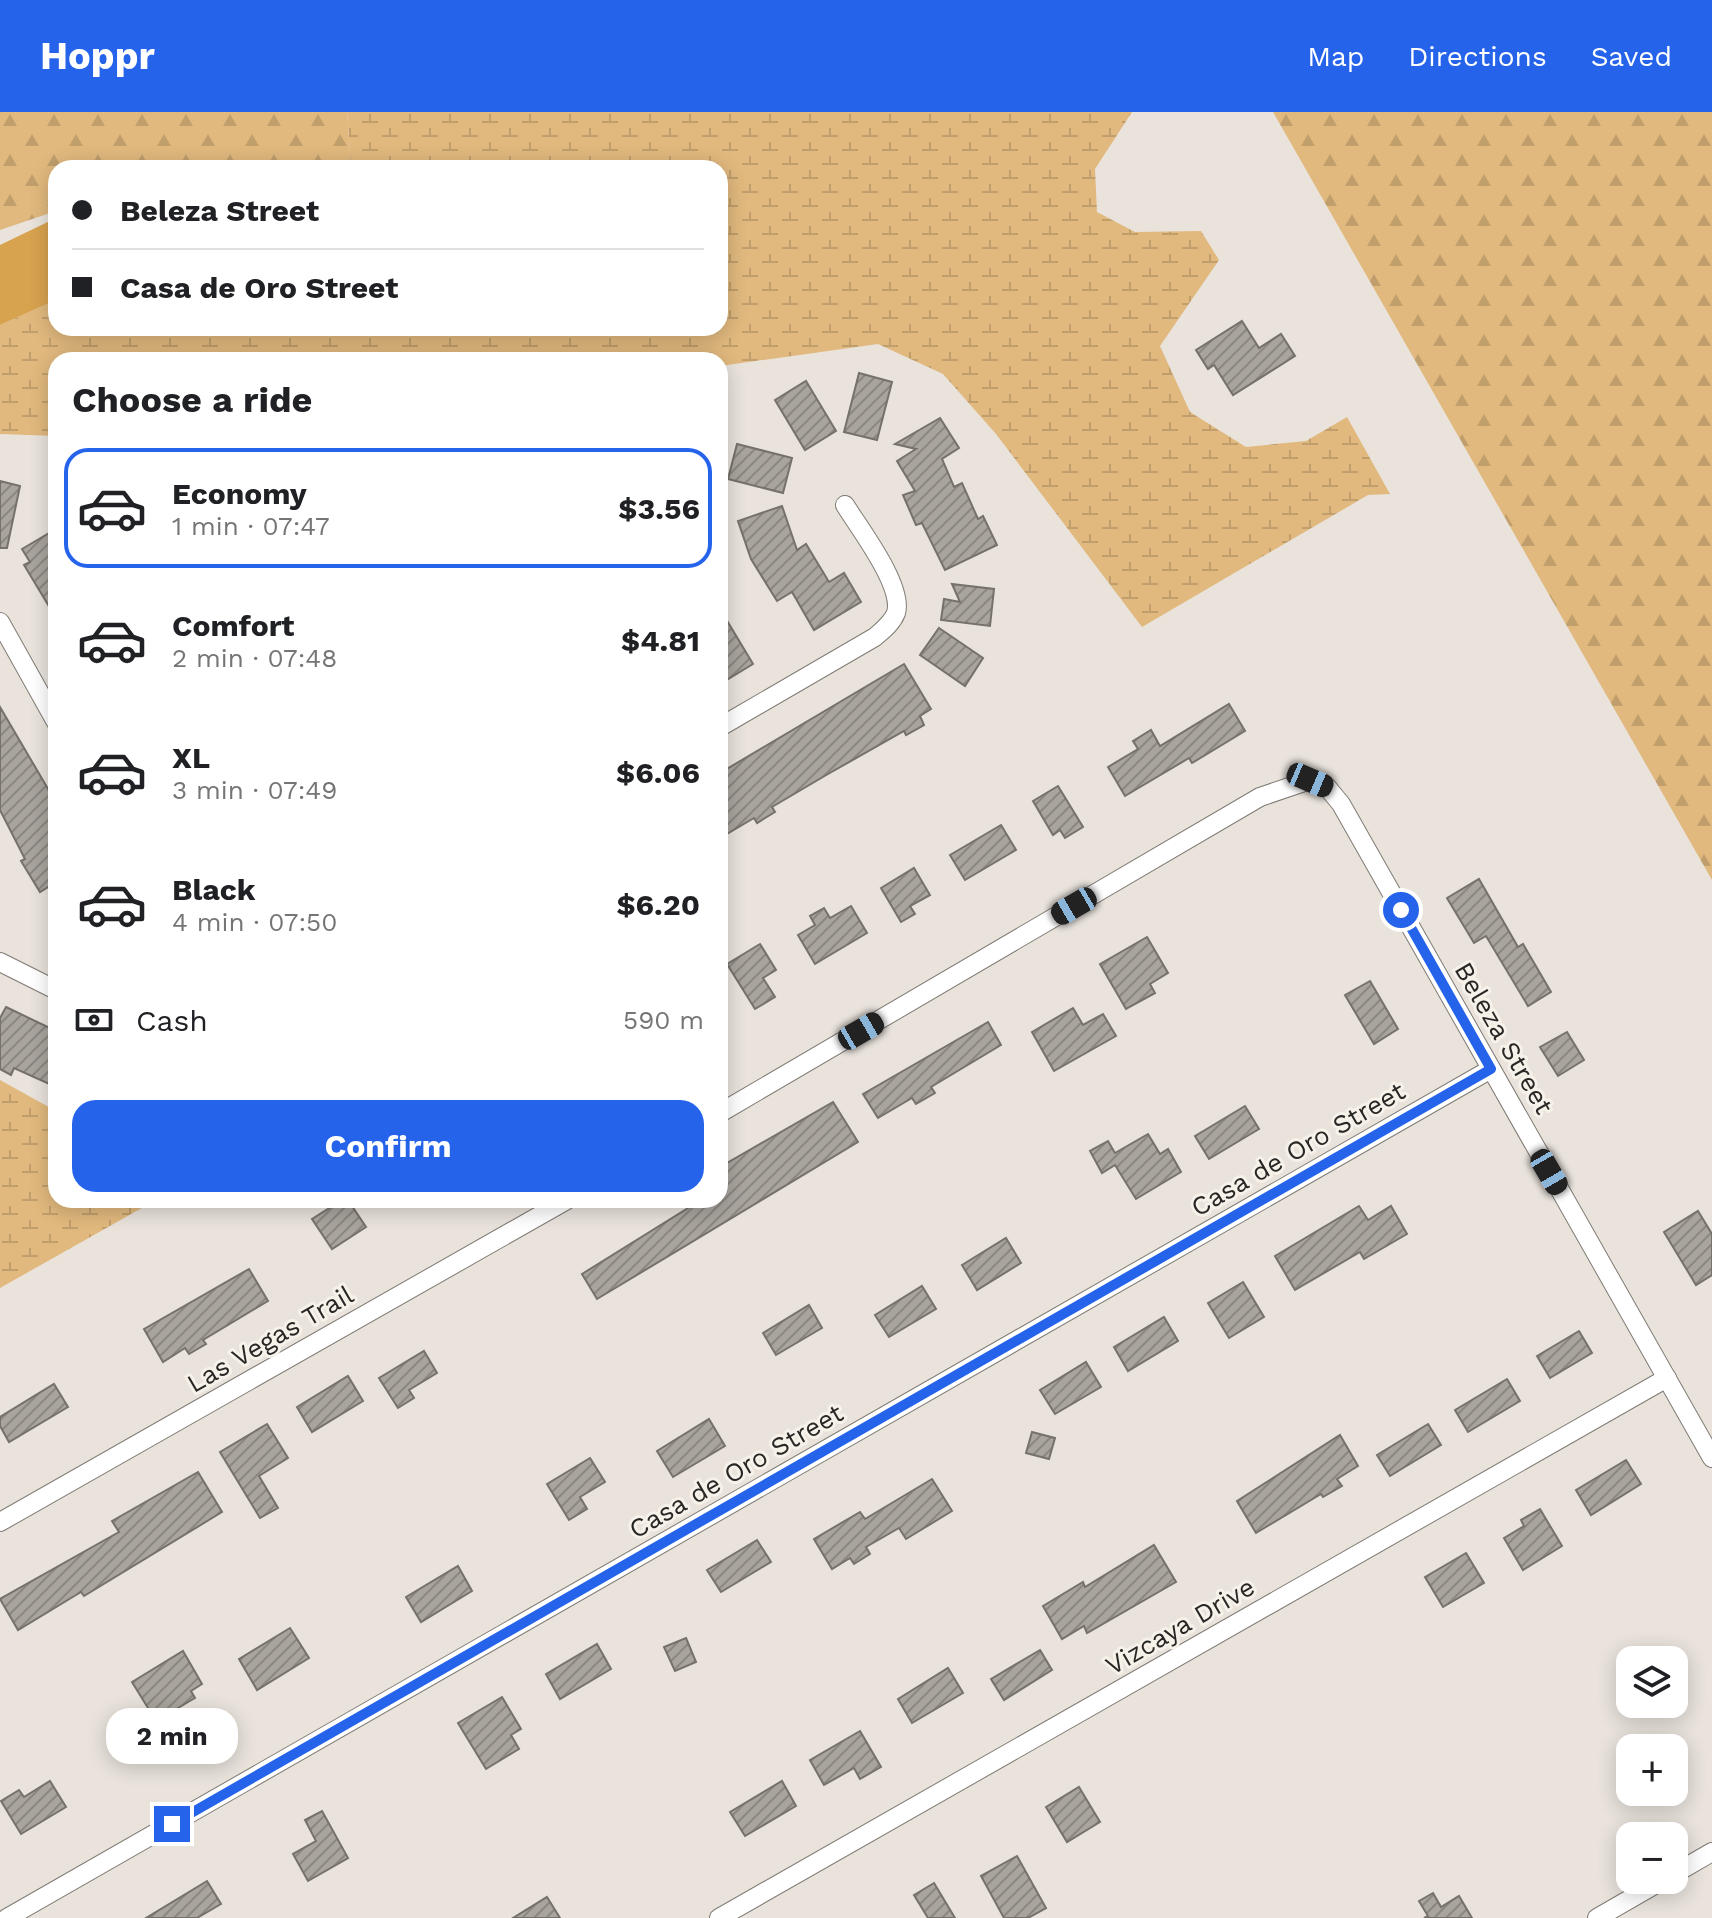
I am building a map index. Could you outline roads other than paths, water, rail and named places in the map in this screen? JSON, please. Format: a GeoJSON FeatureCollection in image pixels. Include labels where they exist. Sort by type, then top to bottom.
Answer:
{"type":"FeatureCollection","features":[{"type":"Feature","properties":{"kind":"street"},"geometry":{"type":"LineString","coordinates":[[728,722],[875,637],[891,622],[897,601],[892,582],[845,505]]}},
{"type":"Feature","properties":{"kind":"street"},"geometry":{"type":"LineString","coordinates":[[0,622],[48,708]]}},
{"type":"Feature","properties":{"kind":"street","name":"Beleza Street"},"geometry":{"type":"LineString","coordinates":[[728,1108],[1260,797],[1310,780],[1327,787],[1341,804],[1712,1458]]}},
{"type":"Feature","properties":{"kind":"street"},"geometry":{"type":"LineString","coordinates":[[0,962],[48,986]]}},
{"type":"Feature","properties":{"kind":"street","name":"Casa de Oro Street"},"geometry":{"type":"LineString","coordinates":[[7,1918],[1491,1069]]}},
{"type":"Feature","properties":{"kind":"street","name":"Las Vegas Trail"},"geometry":{"type":"LineString","coordinates":[[0,1522],[553,1208]]}},
{"type":"Feature","properties":{"kind":"street","name":"Vizcaya Drive"},"geometry":{"type":"LineString","coordinates":[[719,1918],[1667,1378]]}},
{"type":"Feature","properties":{"kind":"street"},"geometry":{"type":"LineString","coordinates":[[1688,1866],[1712,1852]]}},
{"type":"Feature","properties":{"kind":"street"},"geometry":{"type":"LineString","coordinates":[[1597,1918],[1639,1894]]}}]}
